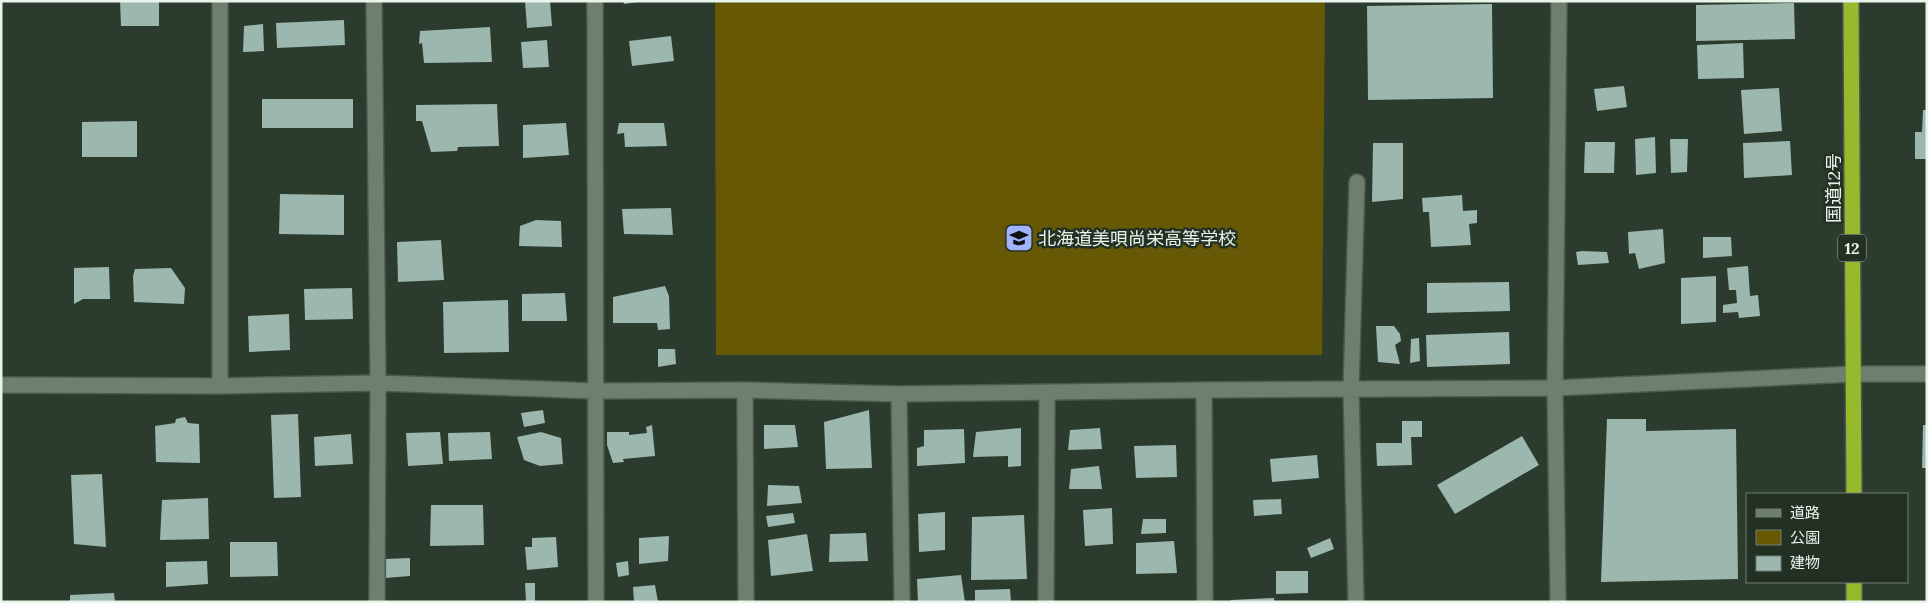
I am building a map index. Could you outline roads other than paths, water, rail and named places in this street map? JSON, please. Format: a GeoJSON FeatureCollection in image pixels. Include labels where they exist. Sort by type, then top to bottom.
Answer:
{"type":"FeatureCollection","features":[{"type":"Feature","properties":{"kind":"highway","name":"国道12号"},"geometry":{"type":"LineString","coordinates":[[1851,1],[1854,493]]}},
{"type":"Feature","properties":{"kind":"highway"},"geometry":{"type":"LineString","coordinates":[[1854,583],[1854,602]]}},
{"type":"Feature","properties":{"kind":"street"},"geometry":{"type":"LineString","coordinates":[[220,1],[220,386]]}},
{"type":"Feature","properties":{"kind":"street"},"geometry":{"type":"LineString","coordinates":[[374,1],[378,383],[377,602]]}},
{"type":"Feature","properties":{"kind":"street"},"geometry":{"type":"LineString","coordinates":[[595,1],[596,602]]}},
{"type":"Feature","properties":{"kind":"street"},"geometry":{"type":"LineString","coordinates":[[1558,602],[1555,388],[1559,1]]}},
{"type":"Feature","properties":{"kind":"street"},"geometry":{"type":"LineString","coordinates":[[1356,602],[1351,389],[1357,182]]}},
{"type":"Feature","properties":{"kind":"street"},"geometry":{"type":"LineString","coordinates":[[1,385],[220,386],[378,383],[595,391],[745,390],[899,394],[1555,388],[1853,374],[1927,374]]}},
{"type":"Feature","properties":{"kind":"street"},"geometry":{"type":"LineString","coordinates":[[745,390],[746,602]]}},
{"type":"Feature","properties":{"kind":"street"},"geometry":{"type":"LineString","coordinates":[[1204,390],[1205,602]]}},
{"type":"Feature","properties":{"kind":"street"},"geometry":{"type":"LineString","coordinates":[[1046,602],[1047,393]]}},
{"type":"Feature","properties":{"kind":"street"},"geometry":{"type":"LineString","coordinates":[[899,394],[902,602]]}},
{"type":"Feature","properties":{"kind":"place","name":"北海道美唄尚栄高等学校"},"geometry":{"type":"Point","coordinates":[1019,238]}}]}
